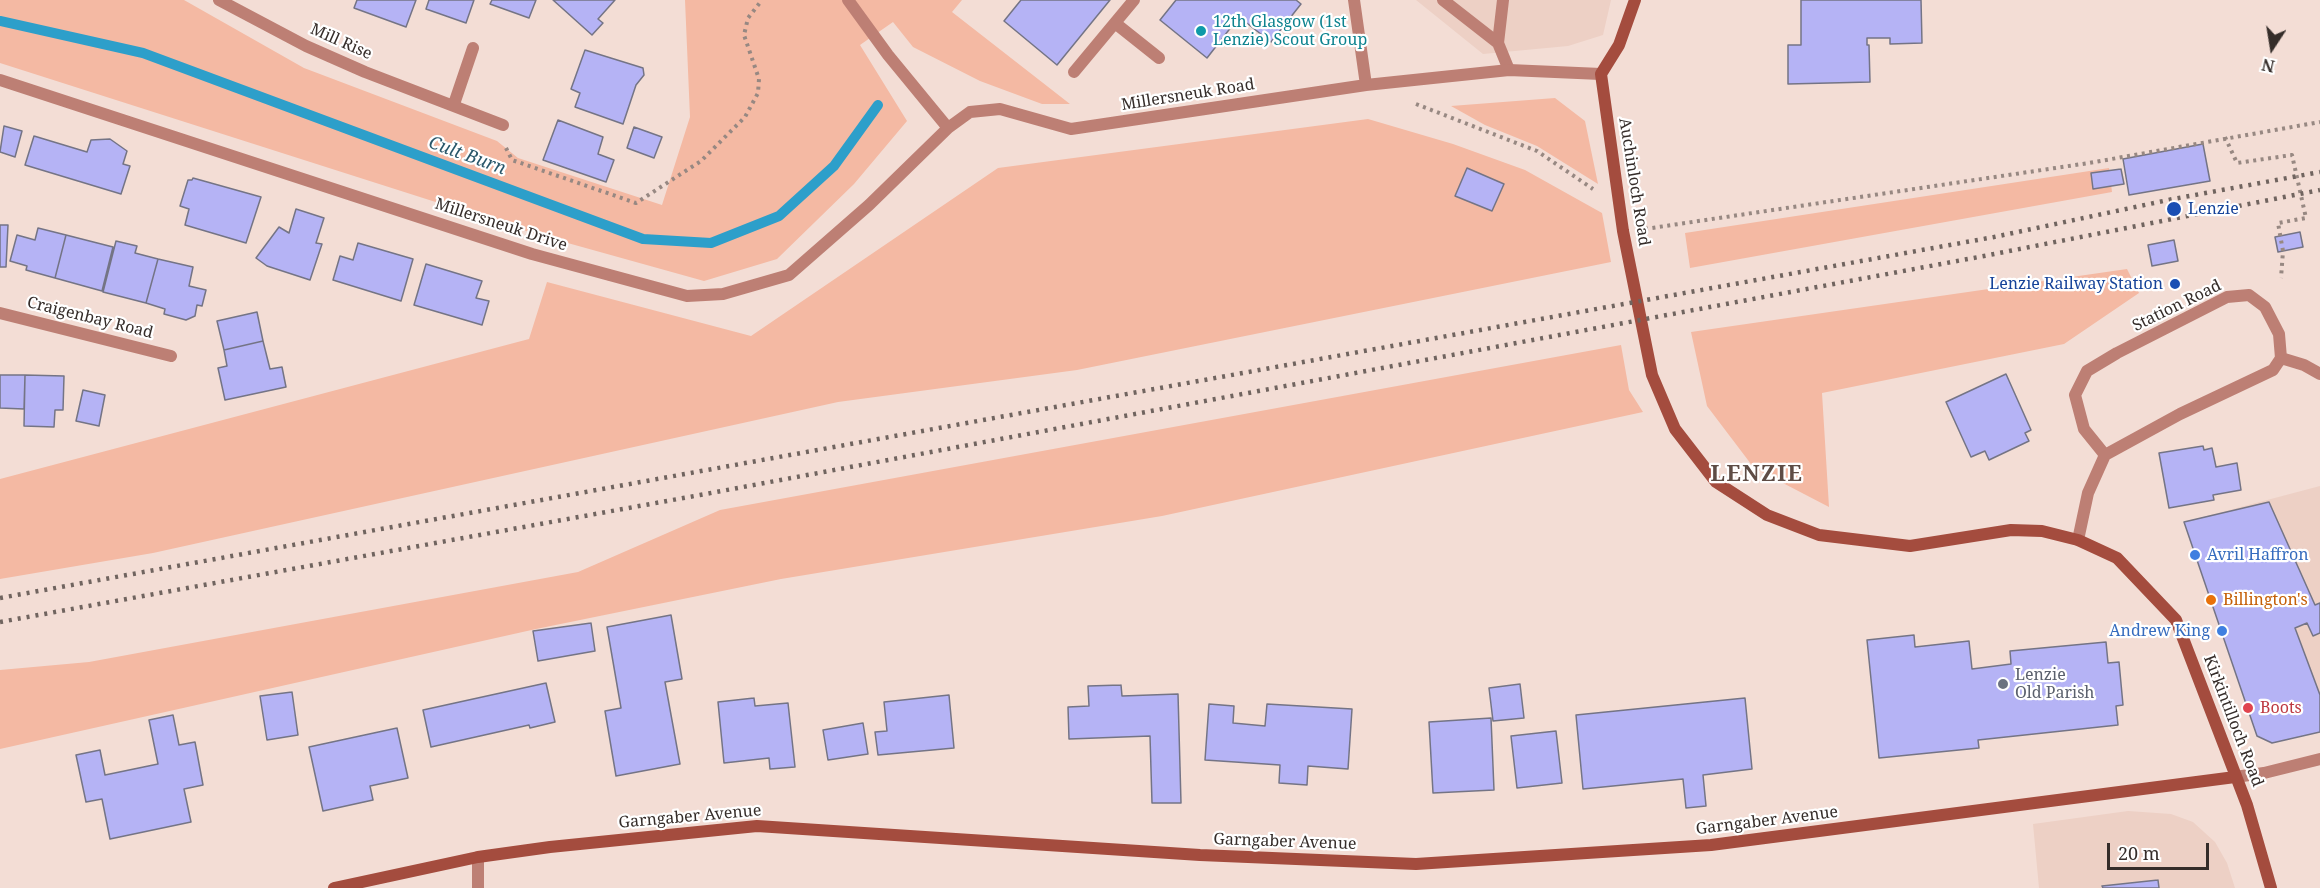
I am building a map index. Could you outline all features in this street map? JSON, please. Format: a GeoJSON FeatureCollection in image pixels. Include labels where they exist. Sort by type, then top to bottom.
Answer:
{"type":"FeatureCollection","features":[{"type":"Feature","properties":{"kind":"street","name":"Mill Rise"},"geometry":{"type":"LineString","coordinates":[[219,0],[355,68],[454,104],[503,125]]}},
{"type":"Feature","properties":{"kind":"street"},"geometry":{"type":"LineString","coordinates":[[848,0],[888,55],[948,128]]}},
{"type":"Feature","properties":{"kind":"street"},"geometry":{"type":"LineString","coordinates":[[1074,72],[1134,0]]}},
{"type":"Feature","properties":{"kind":"street"},"geometry":{"type":"LineString","coordinates":[[1354,0],[1366,85]]}},
{"type":"Feature","properties":{"kind":"street"},"geometry":{"type":"LineString","coordinates":[[1443,0],[1498,43]]}},
{"type":"Feature","properties":{"kind":"street"},"geometry":{"type":"LineString","coordinates":[[1503,0],[1498,43],[1509,70]]}},
{"type":"Feature","properties":{"kind":"street"},"geometry":{"type":"LineString","coordinates":[[1601,74],[1619,45],[1635,0]]}},
{"type":"Feature","properties":{"kind":"street"},"geometry":{"type":"LineString","coordinates":[[1115,23],[1159,58]]}},
{"type":"Feature","properties":{"kind":"street"},"geometry":{"type":"LineString","coordinates":[[454,104],[473,48]]}},
{"type":"Feature","properties":{"kind":"street","name":"Millersneuk Road"},"geometry":{"type":"LineString","coordinates":[[948,128],[970,112],[1000,109],[1071,129],[1366,85],[1509,70],[1601,74]]}},
{"type":"Feature","properties":{"kind":"street","name":"Auchinloch Road"},"geometry":{"type":"LineString","coordinates":[[1601,74],[1623,231],[1652,375]]}},
{"type":"Feature","properties":{"kind":"street","name":"Millersneuk Drive"},"geometry":{"type":"LineString","coordinates":[[0,80],[532,254],[687,296],[723,294],[789,275],[869,205],[948,128]]}},
{"type":"Feature","properties":{"kind":"street","name":"Station Road"},"geometry":{"type":"LineString","coordinates":[[2104,455],[2084,429],[2075,395],[2087,371],[2117,353],[2227,297],[2249,295],[2265,307],[2279,334],[2281,358]]}},
{"type":"Feature","properties":{"kind":"street","name":"Craigenbay Road"},"geometry":{"type":"LineString","coordinates":[[0,313],[171,356]]}},
{"type":"Feature","properties":{"kind":"street"},"geometry":{"type":"LineString","coordinates":[[2078,540],[2088,493],[2104,455],[2180,414],[2273,370],[2281,358],[2304,365],[2320,374]]}},
{"type":"Feature","properties":{"kind":"street","name":"Kirkintilloch Road"},"geometry":{"type":"LineString","coordinates":[[1652,375],[1676,429],[1716,482],[1767,514],[1819,535],[1910,546],[2011,530],[2042,531],[2078,540],[2117,558],[2176,620],[2247,805],[2271,888]]}},
{"type":"Feature","properties":{"kind":"street"},"geometry":{"type":"LineString","coordinates":[[2235,777],[2264,774],[2320,759]]}},
{"type":"Feature","properties":{"kind":"street","name":"Garngaber Avenue"},"geometry":{"type":"LineString","coordinates":[[334,888],[478,857],[550,847],[757,826],[1200,855],[1416,864],[1711,845],[2235,777]]}},
{"type":"Feature","properties":{"kind":"street"},"geometry":{"type":"LineString","coordinates":[[478,857],[478,888]]}},
{"type":"Feature","properties":{"kind":"path"},"geometry":{"type":"LineString","coordinates":[[503,125],[500,136],[512,160],[636,203],[701,161],[746,117],[758,93],[759,79],[744,34],[748,18],[762,0]]}},
{"type":"Feature","properties":{"kind":"path"},"geometry":{"type":"LineString","coordinates":[[1409,101],[1537,152],[1603,196],[1618,195]]}},
{"type":"Feature","properties":{"kind":"path"},"geometry":{"type":"LineString","coordinates":[[1623,231],[1682,225],[2089,163],[2225,137],[2320,122]]}},
{"type":"Feature","properties":{"kind":"path"},"geometry":{"type":"LineString","coordinates":[[2225,137],[2237,163],[2292,155],[2306,218],[2277,223],[2283,251],[2281,278]]}},
{"type":"Feature","properties":{"kind":"shaded area"},"geometry":{"type":"Polygon","coordinates":[[[0,0],[184,0],[304,68],[497,141],[518,158],[662,205],[690,117],[685,0],[962,0],[952,12],[1070,104],[1042,104],[980,81],[913,47],[893,22],[860,45],[907,121],[854,184],[777,259],[704,281],[539,235],[0,63],[0,0]]]}},
{"type":"Feature","properties":{"kind":"shaded area"},"geometry":{"type":"Polygon","coordinates":[[[1416,0],[1611,0],[1603,35],[1568,46],[1483,54],[1416,0]]]}},
{"type":"Feature","properties":{"kind":"shaded area"},"geometry":{"type":"Polygon","coordinates":[[[1555,98],[1585,121],[1598,184],[1537,146],[1485,125],[1451,106],[1555,98]]]}},
{"type":"Feature","properties":{"kind":"shaded area"},"geometry":{"type":"Polygon","coordinates":[[[1368,119],[1453,144],[1525,170],[1602,213],[1611,262],[1077,370],[838,402],[153,553],[0,579],[0,479],[529,339],[547,282],[751,336],[998,168],[1368,119]]]}},
{"type":"Feature","properties":{"kind":"shaded area"},"geometry":{"type":"Polygon","coordinates":[[[2109,168],[2112,192],[1690,268],[1685,233],[2109,168]]]}},
{"type":"Feature","properties":{"kind":"shaded area"},"geometry":{"type":"Polygon","coordinates":[[[2127,269],[2139,293],[2064,344],[1822,393],[1829,507],[1754,468],[1707,406],[1691,332],[2127,269]]]}},
{"type":"Feature","properties":{"kind":"shaded area"},"geometry":{"type":"Polygon","coordinates":[[[1621,345],[1629,390],[1643,412],[1162,516],[781,579],[536,629],[0,749],[0,670],[89,662],[578,572],[720,510],[1621,345]]]}},
{"type":"Feature","properties":{"kind":"shaded area"},"geometry":{"type":"Polygon","coordinates":[[[2320,486],[2320,732],[2272,743],[2257,736],[2184,522],[2320,486]]]}},
{"type":"Feature","properties":{"kind":"shaded area"},"geometry":{"type":"Polygon","coordinates":[[[2128,811],[2171,814],[2193,822],[2215,842],[2227,863],[2235,888],[2039,888],[2033,824],[2128,811]]]}},
{"type":"Feature","properties":{"kind":"building"},"geometry":{"type":"Polygon","coordinates":[[[357,0],[416,0],[406,27],[354,8],[357,0]]]}},
{"type":"Feature","properties":{"kind":"building"},"geometry":{"type":"Polygon","coordinates":[[[429,0],[474,0],[466,23],[426,9],[429,0]]]}},
{"type":"Feature","properties":{"kind":"building"},"geometry":{"type":"Polygon","coordinates":[[[492,0],[536,0],[529,18],[490,4],[492,0]]]}},
{"type":"Feature","properties":{"kind":"building"},"geometry":{"type":"Polygon","coordinates":[[[553,0],[615,0],[598,19],[603,23],[592,35],[553,0]]]}},
{"type":"Feature","properties":{"kind":"building"},"geometry":{"type":"Polygon","coordinates":[[[1021,0],[1110,0],[1057,65],[1004,21],[1021,0]]]}},
{"type":"Feature","properties":{"kind":"building","name":"12th Glasgow (1st Lenzie) Scout Group"},"geometry":{"type":"Polygon","coordinates":[[[1176,0],[1296,0],[1301,4],[1271,42],[1239,17],[1207,58],[1160,20],[1176,0]]]}},
{"type":"Feature","properties":{"kind":"building"},"geometry":{"type":"Polygon","coordinates":[[[1801,0],[1921,0],[1922,43],[1890,44],[1890,38],[1867,38],[1870,82],[1788,84],[1788,45],[1801,45],[1801,0]]]}},
{"type":"Feature","properties":{"kind":"building"},"geometry":{"type":"Polygon","coordinates":[[[585,50],[643,68],[644,75],[636,85],[623,124],[575,107],[580,93],[571,89],[585,50]]]}},
{"type":"Feature","properties":{"kind":"building"},"geometry":{"type":"Polygon","coordinates":[[[558,120],[603,137],[598,154],[614,160],[606,182],[543,160],[558,120]]]}},
{"type":"Feature","properties":{"kind":"building"},"geometry":{"type":"Polygon","coordinates":[[[4,126],[22,131],[15,157],[0,152],[4,126]]]}},
{"type":"Feature","properties":{"kind":"building"},"geometry":{"type":"Polygon","coordinates":[[[634,127],[662,137],[654,158],[627,148],[634,127]]]}},
{"type":"Feature","properties":{"kind":"building"},"geometry":{"type":"Polygon","coordinates":[[[34,136],[87,152],[91,140],[110,139],[127,151],[123,164],[130,166],[121,194],[25,165],[34,136]]]}},
{"type":"Feature","properties":{"kind":"building"},"geometry":{"type":"Polygon","coordinates":[[[2203,144],[2210,181],[2129,195],[2123,159],[2203,144]]]}},
{"type":"Feature","properties":{"kind":"building"},"geometry":{"type":"Polygon","coordinates":[[[1467,168],[1504,184],[1492,211],[1455,196],[1467,168]]]}},
{"type":"Feature","properties":{"kind":"building"},"geometry":{"type":"Polygon","coordinates":[[[2121,169],[2124,184],[2093,189],[2091,173],[2121,169]]]}},
{"type":"Feature","properties":{"kind":"building"},"geometry":{"type":"Polygon","coordinates":[[[193,178],[261,197],[246,243],[185,225],[189,209],[180,206],[188,180],[193,178]]]}},
{"type":"Feature","properties":{"kind":"building"},"geometry":{"type":"Polygon","coordinates":[[[296,209],[324,218],[316,243],[322,244],[310,280],[267,266],[256,258],[279,227],[289,233],[296,209]]]}},
{"type":"Feature","properties":{"kind":"building"},"geometry":{"type":"Polygon","coordinates":[[[0,225],[8,225],[6,267],[0,267],[0,225]]]}},
{"type":"Feature","properties":{"kind":"building"},"geometry":{"type":"Polygon","coordinates":[[[38,228],[66,235],[55,278],[26,270],[27,266],[10,261],[17,235],[35,240],[38,228]]]}},
{"type":"Feature","properties":{"kind":"building"},"geometry":{"type":"Polygon","coordinates":[[[2300,232],[2303,247],[2278,252],[2275,237],[2300,232]]]}},
{"type":"Feature","properties":{"kind":"building"},"geometry":{"type":"Polygon","coordinates":[[[66,235],[113,247],[102,291],[55,278],[66,235]]]}},
{"type":"Feature","properties":{"kind":"building"},"geometry":{"type":"Polygon","coordinates":[[[2174,240],[2178,261],[2152,266],[2148,245],[2174,240]]]}},
{"type":"Feature","properties":{"kind":"building"},"geometry":{"type":"Polygon","coordinates":[[[116,241],[137,246],[135,253],[158,259],[146,303],[103,292],[116,241]]]}},
{"type":"Feature","properties":{"kind":"building"},"geometry":{"type":"Polygon","coordinates":[[[358,243],[413,259],[401,301],[333,280],[340,256],[353,260],[358,243]]]}},
{"type":"Feature","properties":{"kind":"building"},"geometry":{"type":"Polygon","coordinates":[[[158,259],[193,267],[189,286],[206,290],[202,306],[197,305],[195,316],[186,320],[164,314],[165,309],[146,303],[158,259]]]}},
{"type":"Feature","properties":{"kind":"building"},"geometry":{"type":"Polygon","coordinates":[[[426,264],[482,281],[476,298],[489,301],[482,325],[414,305],[426,264]]]}},
{"type":"Feature","properties":{"kind":"building"},"geometry":{"type":"Polygon","coordinates":[[[257,312],[263,341],[224,350],[217,321],[257,312]]]}},
{"type":"Feature","properties":{"kind":"building"},"geometry":{"type":"Polygon","coordinates":[[[263,341],[270,369],[282,367],[286,387],[225,400],[218,368],[227,366],[224,350],[263,341]]]}},
{"type":"Feature","properties":{"kind":"building"},"geometry":{"type":"Polygon","coordinates":[[[2006,374],[2031,430],[2025,433],[2029,441],[1989,460],[1985,451],[1971,457],[1946,402],[2006,374]]]}},
{"type":"Feature","properties":{"kind":"building"},"geometry":{"type":"Polygon","coordinates":[[[0,375],[25,375],[24,409],[0,408],[0,375]]]}},
{"type":"Feature","properties":{"kind":"building"},"geometry":{"type":"Polygon","coordinates":[[[25,375],[64,376],[63,410],[55,410],[54,427],[24,426],[25,375]]]}},
{"type":"Feature","properties":{"kind":"building"},"geometry":{"type":"Polygon","coordinates":[[[83,390],[105,395],[99,426],[76,421],[83,390]]]}},
{"type":"Feature","properties":{"kind":"building"},"geometry":{"type":"Polygon","coordinates":[[[2203,446],[2204,450],[2212,448],[2216,467],[2237,463],[2241,490],[2213,495],[2214,500],[2169,508],[2159,453],[2203,446]]]}},
{"type":"Feature","properties":{"kind":"building"},"geometry":{"type":"Polygon","coordinates":[[[2269,502],[2315,605],[2320,603],[2320,633],[2313,636],[2307,623],[2295,628],[2320,695],[2320,732],[2272,743],[2257,736],[2184,522],[2269,502]]]}},
{"type":"Feature","properties":{"kind":"building"},"geometry":{"type":"Polygon","coordinates":[[[671,615],[682,679],[665,682],[680,764],[616,776],[605,711],[621,708],[607,627],[671,615]]]}},
{"type":"Feature","properties":{"kind":"building"},"geometry":{"type":"Polygon","coordinates":[[[591,623],[595,651],[538,661],[533,631],[591,623]]]}},
{"type":"Feature","properties":{"kind":"building"},"geometry":{"type":"Polygon","coordinates":[[[1914,635],[1915,647],[1969,641],[1972,669],[2011,664],[2010,651],[2106,642],[2108,663],[2119,662],[2123,705],[2116,706],[2118,725],[1978,740],[1979,748],[1879,758],[1867,640],[1914,635]]]}},
{"type":"Feature","properties":{"kind":"building"},"geometry":{"type":"Polygon","coordinates":[[[546,683],[555,722],[530,728],[529,725],[431,747],[423,710],[546,683]]]}},
{"type":"Feature","properties":{"kind":"building"},"geometry":{"type":"Polygon","coordinates":[[[1520,684],[1524,718],[1493,721],[1489,688],[1520,684]]]}},
{"type":"Feature","properties":{"kind":"building"},"geometry":{"type":"Polygon","coordinates":[[[1121,685],[1122,696],[1178,694],[1181,803],[1152,803],[1150,736],[1069,739],[1068,707],[1089,706],[1088,686],[1121,685]]]}},
{"type":"Feature","properties":{"kind":"building"},"geometry":{"type":"Polygon","coordinates":[[[292,692],[298,735],[267,740],[260,696],[292,692]]]}},
{"type":"Feature","properties":{"kind":"building"},"geometry":{"type":"Polygon","coordinates":[[[949,695],[954,748],[878,755],[875,732],[887,731],[884,702],[949,695]]]}},
{"type":"Feature","properties":{"kind":"building"},"geometry":{"type":"Polygon","coordinates":[[[754,698],[755,706],[788,703],[795,767],[770,769],[769,758],[724,763],[718,702],[754,698]]]}},
{"type":"Feature","properties":{"kind":"building"},"geometry":{"type":"Polygon","coordinates":[[[1745,698],[1752,769],[1703,775],[1706,806],[1686,808],[1683,779],[1583,789],[1576,715],[1745,698]]]}},
{"type":"Feature","properties":{"kind":"building"},"geometry":{"type":"Polygon","coordinates":[[[1209,704],[1234,706],[1233,723],[1265,726],[1267,704],[1352,709],[1348,769],[1308,766],[1307,785],[1279,783],[1280,765],[1205,760],[1209,704]]]}},
{"type":"Feature","properties":{"kind":"building"},"geometry":{"type":"Polygon","coordinates":[[[173,715],[179,745],[195,742],[203,785],[184,789],[191,822],[110,839],[102,799],[86,802],[76,755],[100,750],[105,775],[158,764],[149,720],[173,715]]]}},
{"type":"Feature","properties":{"kind":"building"},"geometry":{"type":"Polygon","coordinates":[[[1491,718],[1494,790],[1433,793],[1429,722],[1491,718]]]}},
{"type":"Feature","properties":{"kind":"building"},"geometry":{"type":"Polygon","coordinates":[[[863,723],[868,754],[828,760],[823,730],[863,723]]]}},
{"type":"Feature","properties":{"kind":"building"},"geometry":{"type":"Polygon","coordinates":[[[397,728],[408,778],[370,786],[373,800],[323,811],[309,747],[397,728]]]}},
{"type":"Feature","properties":{"kind":"building"},"geometry":{"type":"Polygon","coordinates":[[[1556,731],[1562,783],[1517,788],[1511,736],[1556,731]]]}},
{"type":"Feature","properties":{"kind":"building"},"geometry":{"type":"Polygon","coordinates":[[[2158,880],[2159,888],[2103,888],[2102,886],[2158,880]]]}},
{"type":"Feature","properties":{"kind":"waterway","name":"Cult Burn"},"geometry":{"type":"LineString","coordinates":[[0,21],[143,53],[643,239],[711,243],[779,216],[834,166],[878,105]]}},
{"type":"Feature","properties":{"kind":"railway"},"geometry":{"type":"LineString","coordinates":[[0,598],[1994,237],[2173,199],[2320,172]]}},
{"type":"Feature","properties":{"kind":"railway"},"geometry":{"type":"LineString","coordinates":[[0,622],[700,495],[1984,256],[2320,190]]}},
{"type":"Feature","properties":{"kind":"place","name":"12th Glasgow (1st Lenzie) Scout Group"},"geometry":{"type":"Point","coordinates":[1201,31]}},
{"type":"Feature","properties":{"kind":"place","name":"Lenzie"},"geometry":{"type":"Point","coordinates":[2174,209]}},
{"type":"Feature","properties":{"kind":"place","name":"Lenzie Railway Station"},"geometry":{"type":"Point","coordinates":[2175,284]}},
{"type":"Feature","properties":{"kind":"place","name":"Avril Haffron"},"geometry":{"type":"Point","coordinates":[2195,555]}},
{"type":"Feature","properties":{"kind":"place","name":"Billington's"},"geometry":{"type":"Point","coordinates":[2211,600]}},
{"type":"Feature","properties":{"kind":"place","name":"Andrew King"},"geometry":{"type":"Point","coordinates":[2222,631]}},
{"type":"Feature","properties":{"kind":"place","name":"Lenzie Old Parish"},"geometry":{"type":"Point","coordinates":[2003,684]}},
{"type":"Feature","properties":{"kind":"place","name":"Boots"},"geometry":{"type":"Point","coordinates":[2248,708]}},
{"type":"Feature","properties":{"kind":"district","name":"LENZIE"},"geometry":{"type":"Point","coordinates":[1757,475]}}]}
